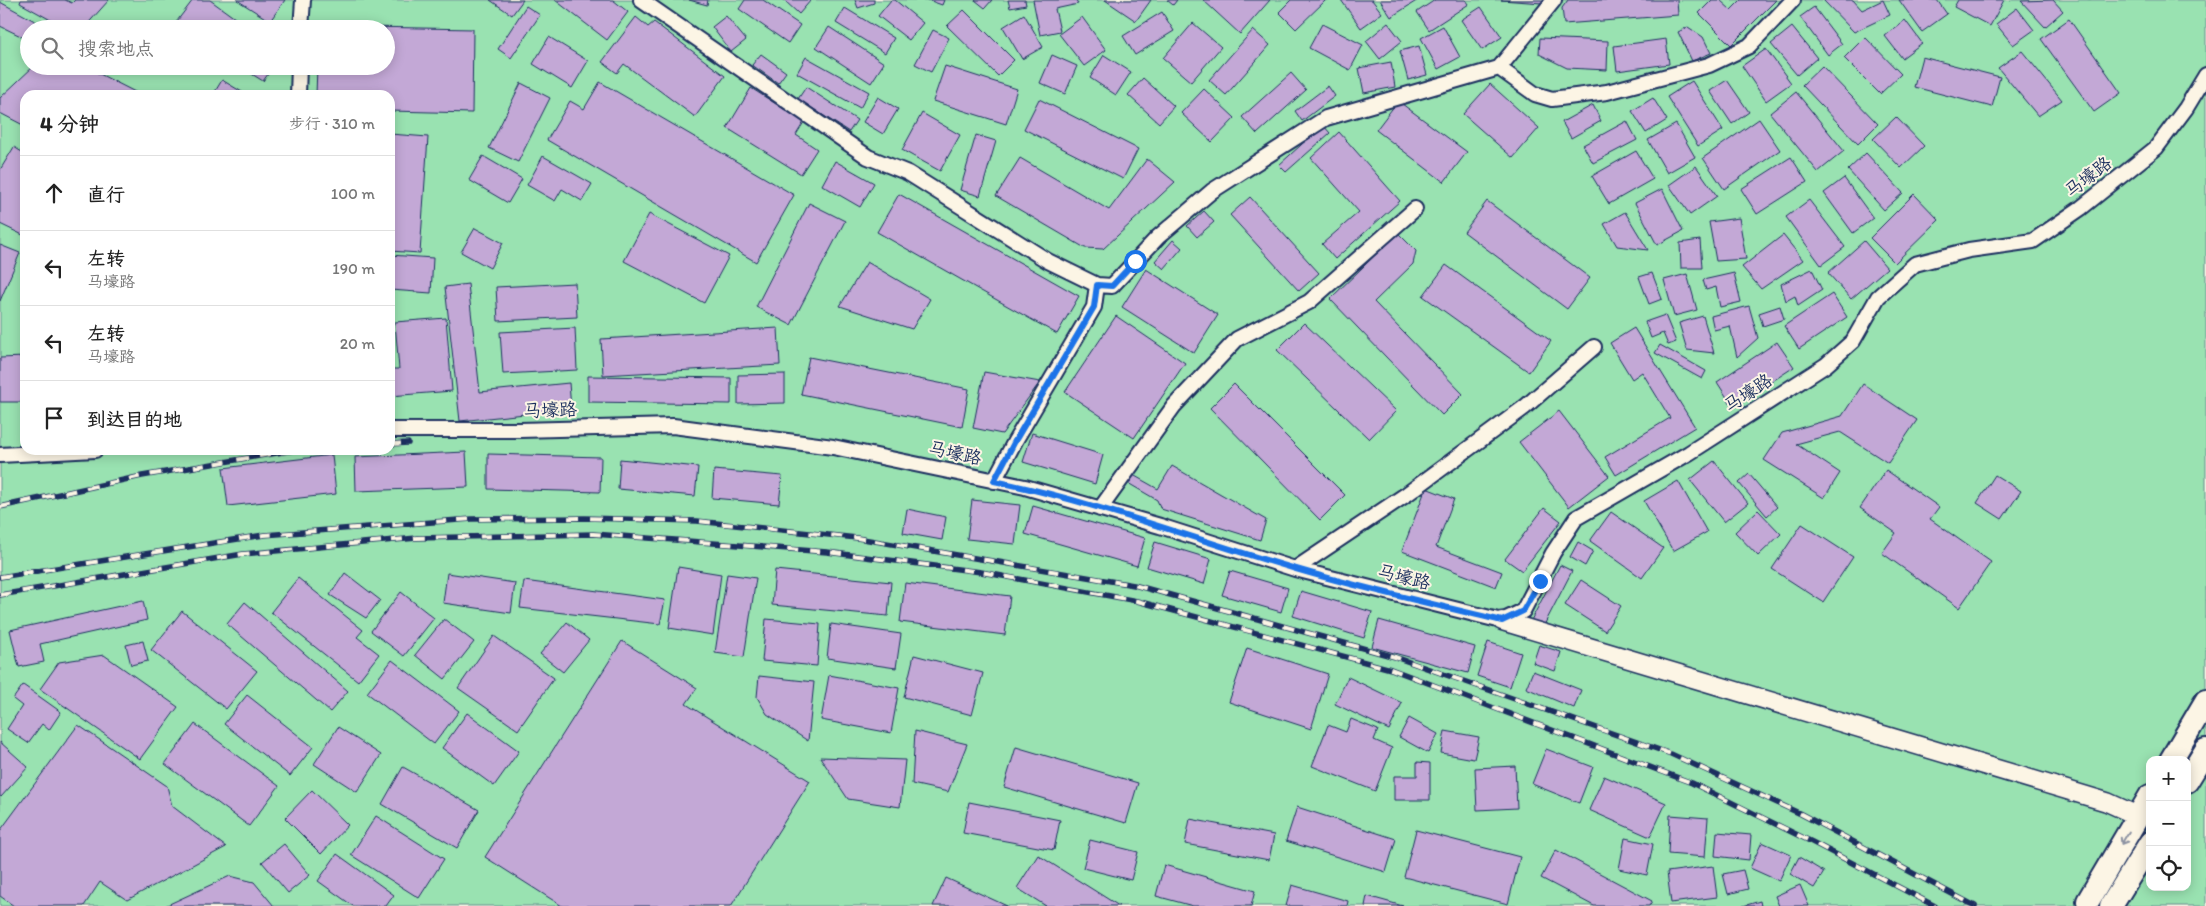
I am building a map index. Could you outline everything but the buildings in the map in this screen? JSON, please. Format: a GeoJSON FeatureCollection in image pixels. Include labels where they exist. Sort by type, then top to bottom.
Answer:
{"type":"FeatureCollection","features":[{"type":"Feature","properties":{"kind":"main road"},"geometry":{"type":"LineString","coordinates":[[2173,756],[2206,701]]}},
{"type":"Feature","properties":{"kind":"main road"},"geometry":{"type":"LineString","coordinates":[[2191,774],[2206,750]]}},
{"type":"Feature","properties":{"kind":"main road"},"geometry":{"type":"LineString","coordinates":[[2088,901],[2147,801]]}},
{"type":"Feature","properties":{"kind":"main road"},"geometry":{"type":"LineString","coordinates":[[2112,906],[2148,846]]}},
{"type":"Feature","properties":{"kind":"street"},"geometry":{"type":"LineString","coordinates":[[301,20],[302,0]]}},
{"type":"Feature","properties":{"kind":"street"},"geometry":{"type":"LineString","coordinates":[[641,0],[868,158],[908,172],[1048,261],[1097,285],[1112,286],[1158,238],[1212,191],[1326,118],[1498,68],[1554,0]]}},
{"type":"Feature","properties":{"kind":"street"},"geometry":{"type":"LineString","coordinates":[[1498,68],[1535,94],[1552,99],[1607,92],[1709,65],[1749,46],[1793,0]]}},
{"type":"Feature","properties":{"kind":"street","name":"马壕路"},"geometry":{"type":"LineString","coordinates":[[395,430],[520,430],[673,426],[834,447],[994,481],[1100,509],[1295,569],[1502,621],[1523,611],[1553,553],[1576,518],[1720,434],[1826,365],[1853,340],[1878,296],[1915,264],[1970,250],[2033,241],[2081,208],[2156,148],[2186,108],[2206,74]]}},
{"type":"Feature","properties":{"kind":"street"},"geometry":{"type":"LineString","coordinates":[[298,90],[299,75]]}},
{"type":"Feature","properties":{"kind":"street"},"geometry":{"type":"LineString","coordinates":[[1100,509],[1174,406],[1238,339],[1309,302],[1416,209]]}},
{"type":"Feature","properties":{"kind":"street"},"geometry":{"type":"LineString","coordinates":[[994,481],[1015,441],[1094,307],[1097,285]]}},
{"type":"Feature","properties":{"kind":"street"},"geometry":{"type":"LineString","coordinates":[[1295,569],[1407,494],[1525,407],[1594,347]]}},
{"type":"Feature","properties":{"kind":"street"},"geometry":{"type":"LineString","coordinates":[[0,455],[20,454]]}},
{"type":"Feature","properties":{"kind":"street"},"geometry":{"type":"LineString","coordinates":[[1502,621],[2107,802],[2138,816]]}},
{"type":"Feature","properties":{"kind":"green space"},"geometry":{"type":"Polygon","coordinates":[[[0,0],[2206,0],[2206,906],[0,906],[0,0]]]}},
{"type":"Feature","properties":{"kind":"railway"},"geometry":{"type":"LineString","coordinates":[[395,444],[408,443]]}},
{"type":"Feature","properties":{"kind":"railway"},"geometry":{"type":"LineString","coordinates":[[0,507],[142,476],[265,455]]}},
{"type":"Feature","properties":{"kind":"railway"},"geometry":{"type":"LineString","coordinates":[[0,577],[264,535],[472,519],[585,518],[697,521],[857,538],[1134,585],[1395,657],[1671,754],[1801,814],[1975,906]]}},
{"type":"Feature","properties":{"kind":"railway"},"geometry":{"type":"LineString","coordinates":[[0,595],[243,554],[417,538],[593,534],[827,552],[981,572],[1137,601],[1391,669],[1692,783],[1812,842],[1935,906]]}},
{"type":"Feature","properties":{"kind":"route"},"geometry":{"type":"LineString","coordinates":[[1135,261],[1112,286],[1097,285],[1094,307],[1015,441],[994,481],[1025,487],[1160,526],[1295,569],[1502,621],[1523,611],[1540,581]]}}]}
